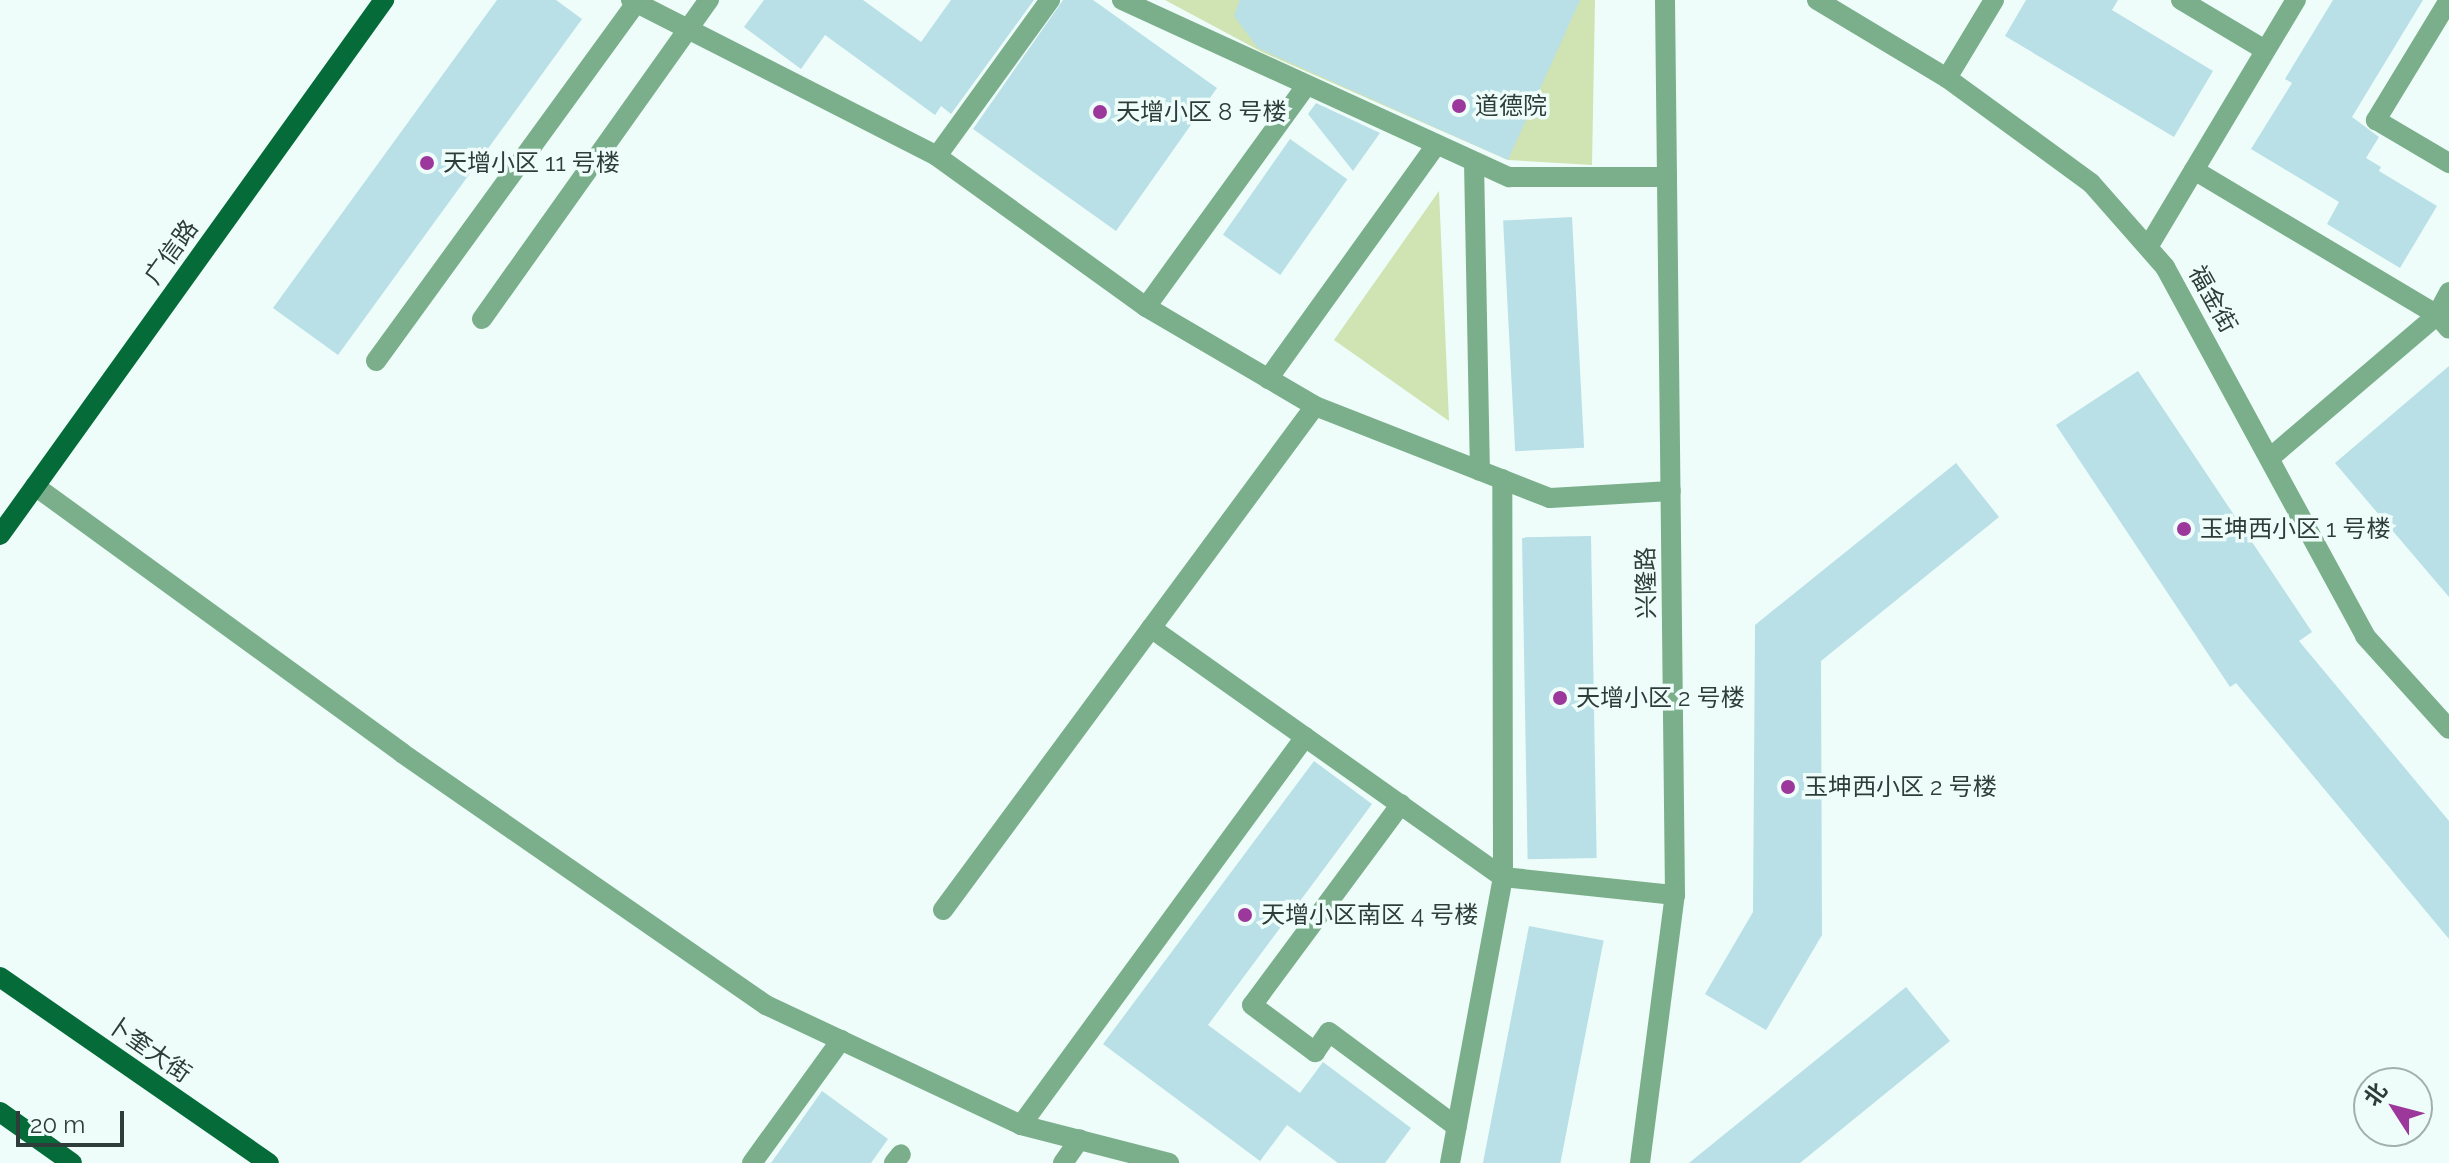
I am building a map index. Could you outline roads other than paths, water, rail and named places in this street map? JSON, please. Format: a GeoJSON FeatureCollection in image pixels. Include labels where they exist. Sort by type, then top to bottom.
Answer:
{"type":"FeatureCollection","features":[{"type":"Feature","properties":{"kind":"main road","name":"广信路"},"geometry":{"type":"LineString","coordinates":[[0,535],[384,0]]}},
{"type":"Feature","properties":{"kind":"main road","name":"卜奎大街"},"geometry":{"type":"LineString","coordinates":[[0,977],[269,1163]]}},
{"type":"Feature","properties":{"kind":"main road"},"geometry":{"type":"LineString","coordinates":[[0,1112],[72,1163]]}},
{"type":"Feature","properties":{"kind":"street"},"geometry":{"type":"LineString","coordinates":[[482,319],[709,0]]}},
{"type":"Feature","properties":{"kind":"street"},"geometry":{"type":"LineString","coordinates":[[937,156],[1050,0]]}},
{"type":"Feature","properties":{"kind":"street"},"geometry":{"type":"LineString","coordinates":[[1122,0],[1509,177],[1667,177]]}},
{"type":"Feature","properties":{"kind":"street","name":"兴隆路"},"geometry":{"type":"LineString","coordinates":[[1640,1163],[1675,895],[1665,0]]}},
{"type":"Feature","properties":{"kind":"street","name":"福金街"},"geometry":{"type":"LineString","coordinates":[[1817,0],[1947,78],[2091,183],[2148,247],[2165,267],[2271,457],[2365,636],[2449,729]]}},
{"type":"Feature","properties":{"kind":"street"},"geometry":{"type":"LineString","coordinates":[[1947,78],[1994,0]]}},
{"type":"Feature","properties":{"kind":"street"},"geometry":{"type":"LineString","coordinates":[[2181,0],[2265,50]]}},
{"type":"Feature","properties":{"kind":"street"},"geometry":{"type":"LineString","coordinates":[[2148,247],[2296,0]]}},
{"type":"Feature","properties":{"kind":"street"},"geometry":{"type":"LineString","coordinates":[[376,361],[633,2],[937,156],[1146,307],[1315,406],[1550,498],[1671,491]]}},
{"type":"Feature","properties":{"kind":"street"},"geometry":{"type":"LineString","coordinates":[[2448,4],[2376,120],[2449,163]]}},
{"type":"Feature","properties":{"kind":"street"},"geometry":{"type":"LineString","coordinates":[[1146,307],[1306,86]]}},
{"type":"Feature","properties":{"kind":"street"},"geometry":{"type":"LineString","coordinates":[[1268,379],[1436,145]]}},
{"type":"Feature","properties":{"kind":"street"},"geometry":{"type":"LineString","coordinates":[[1474,162],[1480,471]]}},
{"type":"Feature","properties":{"kind":"street"},"geometry":{"type":"LineString","coordinates":[[2194,170],[2443,322]]}},
{"type":"Feature","properties":{"kind":"street"},"geometry":{"type":"LineString","coordinates":[[2271,457],[2443,322],[2449,292]]}},
{"type":"Feature","properties":{"kind":"street"},"geometry":{"type":"LineString","coordinates":[[943,910],[1315,406]]}},
{"type":"Feature","properties":{"kind":"street"},"geometry":{"type":"LineString","coordinates":[[1450,1163],[1503,877],[1502,479]]}},
{"type":"Feature","properties":{"kind":"street"},"geometry":{"type":"LineString","coordinates":[[35,486],[402,753],[766,1005],[1021,1125],[1169,1163]]}},
{"type":"Feature","properties":{"kind":"street"},"geometry":{"type":"LineString","coordinates":[[1151,628],[1503,877],[1675,895]]}},
{"type":"Feature","properties":{"kind":"street"},"geometry":{"type":"LineString","coordinates":[[1021,1125],[1305,737]]}},
{"type":"Feature","properties":{"kind":"street"},"geometry":{"type":"LineString","coordinates":[[1401,804],[1252,1005],[1315,1052],[1329,1032],[1457,1127]]}},
{"type":"Feature","properties":{"kind":"street"},"geometry":{"type":"LineString","coordinates":[[752,1163],[841,1040]]}},
{"type":"Feature","properties":{"kind":"street"},"geometry":{"type":"LineString","coordinates":[[1063,1163],[1080,1139]]}},
{"type":"Feature","properties":{"kind":"place","name":"道德院"},"geometry":{"type":"Point","coordinates":[1459,106]}},
{"type":"Feature","properties":{"kind":"place","name":"天增小区 8 号楼"},"geometry":{"type":"Point","coordinates":[1100,112]}},
{"type":"Feature","properties":{"kind":"place","name":"天增小区 11 号楼"},"geometry":{"type":"Point","coordinates":[427,163]}},
{"type":"Feature","properties":{"kind":"place","name":"玉坤西小区 1 号楼"},"geometry":{"type":"Point","coordinates":[2184,529]}},
{"type":"Feature","properties":{"kind":"place","name":"天增小区 2 号楼"},"geometry":{"type":"Point","coordinates":[1560,698]}},
{"type":"Feature","properties":{"kind":"place","name":"玉坤西小区 2 号楼"},"geometry":{"type":"Point","coordinates":[1788,787]}},
{"type":"Feature","properties":{"kind":"place","name":"天增小区南区 4 号楼"},"geometry":{"type":"Point","coordinates":[1245,915]}}]}
